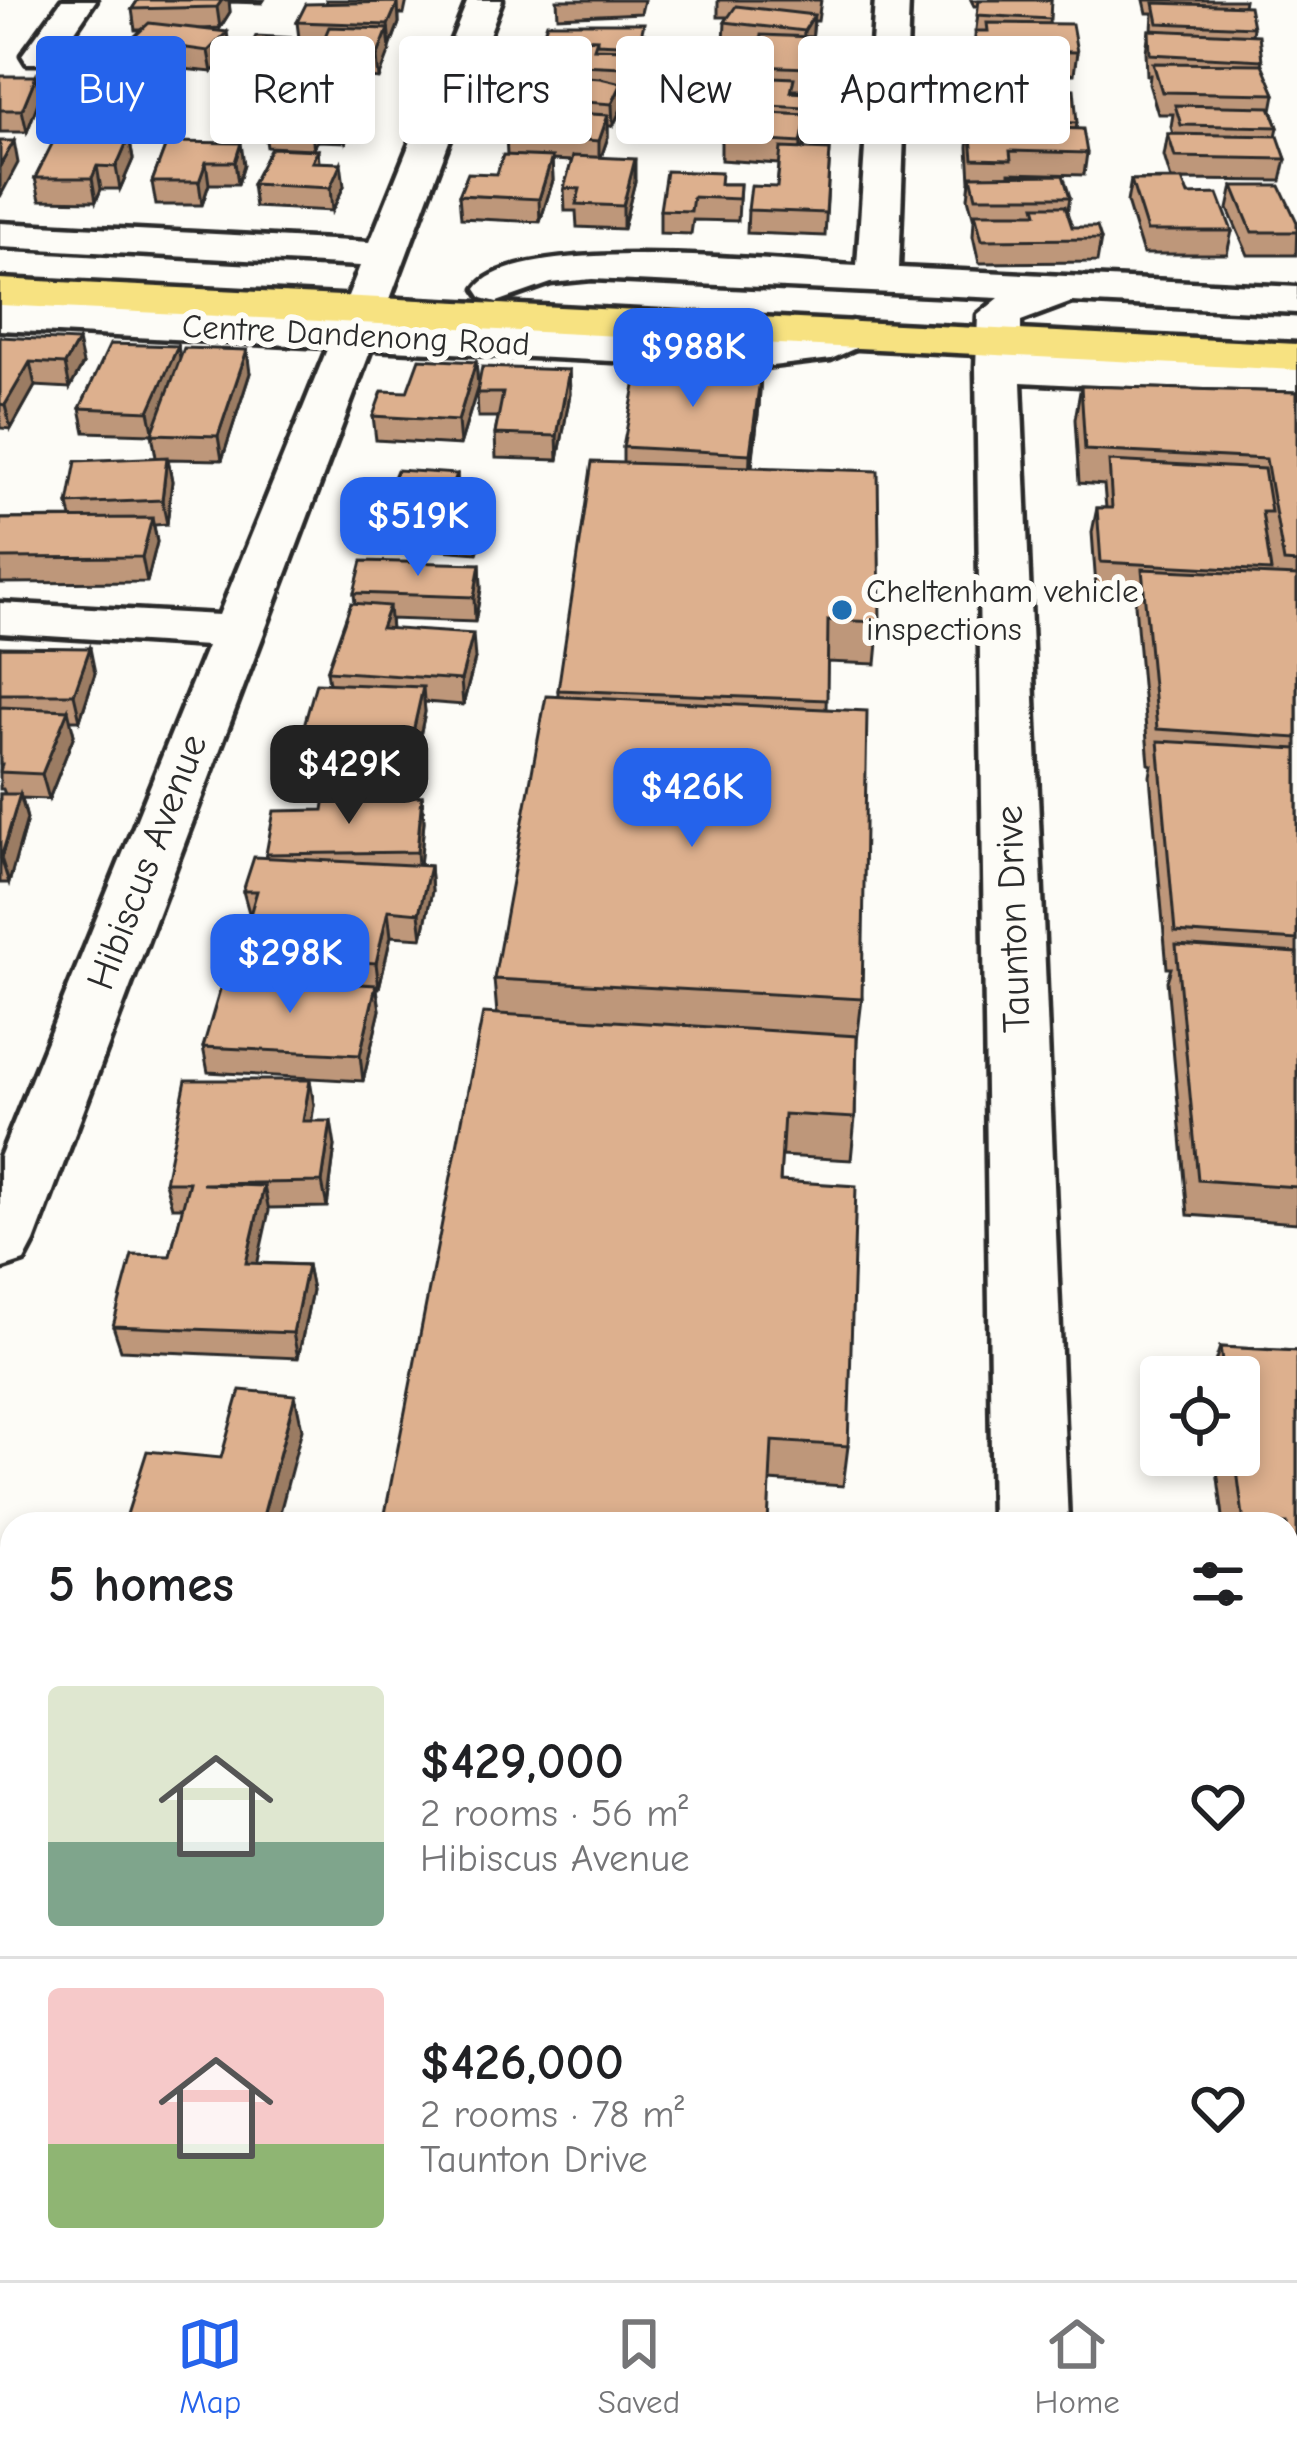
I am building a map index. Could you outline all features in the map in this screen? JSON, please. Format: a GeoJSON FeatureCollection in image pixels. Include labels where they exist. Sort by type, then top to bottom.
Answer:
{"type":"FeatureCollection","features":[{"type":"Feature","properties":{"kind":"main road","name":"Centre Dandenong Road"},"geometry":{"type":"LineString","coordinates":[[0,265],[368,296]]}},
{"type":"Feature","properties":{"kind":"main road","name":"Centre Dandenong Road"},"geometry":{"type":"LineString","coordinates":[[0,292],[368,296],[497,290],[999,341],[1297,329]]}},
{"type":"Feature","properties":{"kind":"main road","name":"Centre Dandenong Road"},"geometry":{"type":"LineString","coordinates":[[852,334],[1297,357]]}},
{"type":"Feature","properties":{"kind":"street"},"geometry":{"type":"LineString","coordinates":[[53,36],[79,0]]}},
{"type":"Feature","properties":{"kind":"street","name":"Hibiscus Avenue"},"geometry":{"type":"LineString","coordinates":[[0,1242],[485,0]]}},
{"type":"Feature","properties":{"kind":"street"},"geometry":{"type":"LineString","coordinates":[[877,281],[892,0]]}},
{"type":"Feature","properties":{"kind":"street","name":"Centre Dandenong Road"},"geometry":{"type":"LineString","coordinates":[[0,235],[754,355],[815,350],[852,334]]}},
{"type":"Feature","properties":{"kind":"street","name":"Centre Dandenong Road"},"geometry":{"type":"LineString","coordinates":[[497,290],[544,271],[592,266],[1297,300]]}},
{"type":"Feature","properties":{"kind":"street","name":"Centre Dandenong Road"},"geometry":{"type":"LineString","coordinates":[[999,341],[1034,297],[1068,290]]}},
{"type":"Feature","properties":{"kind":"street","name":"Centre Dandenong Road"},"geometry":{"type":"LineString","coordinates":[[0,317],[368,296]]}},
{"type":"Feature","properties":{"kind":"street","name":"Centre Dandenong Road"},"geometry":{"type":"LineString","coordinates":[[999,341],[1297,382]]}},
{"type":"Feature","properties":{"kind":"street","name":"Taunton Drive"},"geometry":{"type":"LineString","coordinates":[[999,341],[1030,1512]]}},
{"type":"Feature","properties":{"kind":"street"},"geometry":{"type":"LineString","coordinates":[[0,618],[235,632]]}},
{"type":"Feature","properties":{"kind":"building"},"geometry":{"type":"Polygon","coordinates":[[[138,0],[222,0],[217,7],[132,9],[138,0]]]}},
{"type":"Feature","properties":{"kind":"building"},"geometry":{"type":"Polygon","coordinates":[[[979,0],[1051,0],[1050,19],[977,15],[979,0]]]}},
{"type":"Feature","properties":{"kind":"building"},"geometry":{"type":"Polygon","coordinates":[[[398,2],[388,25],[297,22],[306,4],[398,2]]]}},
{"type":"Feature","properties":{"kind":"building"},"geometry":{"type":"Polygon","coordinates":[[[1154,3],[1249,6],[1253,27],[1158,23],[1154,3]]]}},
{"type":"Feature","properties":{"kind":"building"},"geometry":{"type":"Polygon","coordinates":[[[736,6],[814,15],[804,31],[725,22],[736,6]]]}},
{"type":"Feature","properties":{"kind":"building"},"geometry":{"type":"Polygon","coordinates":[[[149,23],[227,32],[210,36],[208,51],[186,48],[186,36],[135,36],[149,23]]]}},
{"type":"Feature","properties":{"kind":"building"},"geometry":{"type":"Polygon","coordinates":[[[547,23],[644,23],[641,36],[616,36],[616,44],[597,43],[592,36],[542,36],[547,23]]]}},
{"type":"Feature","properties":{"kind":"building"},"geometry":{"type":"Polygon","coordinates":[[[987,23],[1072,24],[1077,52],[1070,52],[1070,36],[976,36],[975,31],[988,31],[987,23]]]}},
{"type":"Feature","properties":{"kind":"building"},"geometry":{"type":"Polygon","coordinates":[[[329,27],[388,29],[377,57],[375,36],[325,36],[329,27]]]}},
{"type":"Feature","properties":{"kind":"building"},"geometry":{"type":"Polygon","coordinates":[[[1149,30],[1259,35],[1262,60],[1150,54],[1149,30]]]}},
{"type":"Feature","properties":{"kind":"building"},"geometry":{"type":"Polygon","coordinates":[[[761,35],[798,36],[798,68],[774,67],[774,36],[761,35]]]}},
{"type":"Feature","properties":{"kind":"building"},"geometry":{"type":"Polygon","coordinates":[[[592,39],[597,39],[594,48],[616,49],[616,67],[592,66],[592,39]]]}},
{"type":"Feature","properties":{"kind":"building"},"geometry":{"type":"Polygon","coordinates":[[[1153,63],[1262,64],[1275,94],[1162,92],[1153,63]]]}},
{"type":"Feature","properties":{"kind":"building"},"geometry":{"type":"Polygon","coordinates":[[[0,76],[36,76],[22,110],[0,110],[0,76]]]}},
{"type":"Feature","properties":{"kind":"building"},"geometry":{"type":"Polygon","coordinates":[[[592,77],[616,82],[612,104],[592,103],[592,77]]]}},
{"type":"Feature","properties":{"kind":"building"},"geometry":{"type":"Polygon","coordinates":[[[774,77],[794,78],[791,92],[798,92],[798,108],[774,106],[774,77]]]}},
{"type":"Feature","properties":{"kind":"building"},"geometry":{"type":"Polygon","coordinates":[[[1070,89],[1074,89],[1077,123],[1070,123],[1070,89]]]}},
{"type":"Feature","properties":{"kind":"building"},"geometry":{"type":"Polygon","coordinates":[[[1175,105],[1270,107],[1278,127],[1181,125],[1175,105]]]}},
{"type":"Feature","properties":{"kind":"building"},"geometry":{"type":"Polygon","coordinates":[[[774,113],[798,115],[798,143],[774,141],[774,113]]]}},
{"type":"Feature","properties":{"kind":"building"},"geometry":{"type":"Polygon","coordinates":[[[592,114],[608,115],[599,141],[592,141],[592,114]]]}},
{"type":"Feature","properties":{"kind":"building"},"geometry":{"type":"Polygon","coordinates":[[[1070,129],[1083,129],[1087,153],[1010,151],[1011,160],[973,159],[972,144],[1070,144],[1070,129]]]}},
{"type":"Feature","properties":{"kind":"building"},"geometry":{"type":"Polygon","coordinates":[[[1168,134],[1278,136],[1286,159],[1175,157],[1168,134]]]}},
{"type":"Feature","properties":{"kind":"building"},"geometry":{"type":"Polygon","coordinates":[[[0,141],[14,141],[0,166],[0,141]]]}},
{"type":"Feature","properties":{"kind":"building"},"geometry":{"type":"Polygon","coordinates":[[[52,144],[126,144],[116,167],[97,166],[92,178],[35,178],[52,144]]]}},
{"type":"Feature","properties":{"kind":"building"},"geometry":{"type":"Polygon","coordinates":[[[166,144],[241,144],[235,162],[206,162],[199,182],[152,182],[166,144]]]}},
{"type":"Feature","properties":{"kind":"building"},"geometry":{"type":"Polygon","coordinates":[[[271,148],[318,150],[312,162],[341,163],[330,188],[252,184],[271,148]]]}},
{"type":"Feature","properties":{"kind":"building"},"geometry":{"type":"Polygon","coordinates":[[[781,148],[830,150],[826,213],[748,210],[751,186],[777,187],[781,148]]]}},
{"type":"Feature","properties":{"kind":"building"},"geometry":{"type":"Polygon","coordinates":[[[503,155],[552,157],[539,199],[459,195],[468,173],[497,174],[503,155]]]}},
{"type":"Feature","properties":{"kind":"building"},"geometry":{"type":"Polygon","coordinates":[[[573,156],[635,159],[623,206],[576,204],[580,189],[564,188],[573,156]]]}},
{"type":"Feature","properties":{"kind":"building"},"geometry":{"type":"Polygon","coordinates":[[[666,171],[721,173],[720,184],[740,184],[739,199],[693,197],[691,211],[660,210],[666,171]]]}},
{"type":"Feature","properties":{"kind":"building"},"geometry":{"type":"Polygon","coordinates":[[[1063,175],[1070,197],[976,197],[971,176],[1063,175]]]}},
{"type":"Feature","properties":{"kind":"building"},"geometry":{"type":"Polygon","coordinates":[[[1131,180],[1182,180],[1188,195],[1218,194],[1232,231],[1147,231],[1131,180]]]}},
{"type":"Feature","properties":{"kind":"building"},"geometry":{"type":"Polygon","coordinates":[[[1233,186],[1280,186],[1297,232],[1252,232],[1233,186]]]}},
{"type":"Feature","properties":{"kind":"building"},"geometry":{"type":"Polygon","coordinates":[[[1035,206],[1065,206],[1072,227],[1097,227],[1101,239],[982,240],[975,213],[1037,213],[1035,206]]]}},
{"type":"Feature","properties":{"kind":"building"},"geometry":{"type":"Polygon","coordinates":[[[0,337],[78,341],[65,364],[30,362],[5,405],[0,404],[0,337]]]}},
{"type":"Feature","properties":{"kind":"building"},"geometry":{"type":"Polygon","coordinates":[[[110,344],[178,346],[149,411],[80,408],[110,344]]]}},
{"type":"Feature","properties":{"kind":"building"},"geometry":{"type":"Polygon","coordinates":[[[184,348],[247,350],[218,436],[152,434],[184,348]]]}},
{"type":"Feature","properties":{"kind":"building"},"geometry":{"type":"Polygon","coordinates":[[[419,359],[476,362],[458,421],[373,416],[382,391],[407,392],[419,359]]]}},
{"type":"Feature","properties":{"kind":"building"},"geometry":{"type":"Polygon","coordinates":[[[639,366],[761,372],[750,454],[623,447],[639,366]]]}},
{"type":"Feature","properties":{"kind":"building"},"geometry":{"type":"Polygon","coordinates":[[[482,367],[569,370],[557,436],[495,434],[503,393],[477,393],[482,367]]]}},
{"type":"Feature","properties":{"kind":"building"},"geometry":{"type":"Polygon","coordinates":[[[1081,386],[1297,392],[1297,563],[1284,562],[1266,459],[1085,450],[1081,386]]]}},
{"type":"Feature","properties":{"kind":"building"},"geometry":{"type":"Polygon","coordinates":[[[167,457],[162,500],[68,504],[76,461],[167,457]]]}},
{"type":"Feature","properties":{"kind":"building"},"geometry":{"type":"Polygon","coordinates":[[[1109,461],[1264,469],[1271,512],[1262,512],[1271,571],[1101,562],[1097,508],[1112,508],[1109,461]]]}},
{"type":"Feature","properties":{"kind":"building"},"geometry":{"type":"Polygon","coordinates":[[[592,462],[878,471],[880,622],[828,620],[827,700],[558,690],[592,462]]]}},
{"type":"Feature","properties":{"kind":"building"},"geometry":{"type":"Polygon","coordinates":[[[397,470],[457,474],[447,500],[484,502],[475,528],[376,521],[397,470]]]}},
{"type":"Feature","properties":{"kind":"building"},"geometry":{"type":"Polygon","coordinates":[[[152,518],[142,557],[0,558],[0,519],[152,518]]]}},
{"type":"Feature","properties":{"kind":"building"},"geometry":{"type":"Polygon","coordinates":[[[362,561],[480,564],[474,597],[354,593],[362,561]]]}},
{"type":"Feature","properties":{"kind":"building"},"geometry":{"type":"Polygon","coordinates":[[[1142,569],[1297,576],[1297,738],[1157,729],[1142,569]]]}},
{"type":"Feature","properties":{"kind":"building"},"geometry":{"type":"Polygon","coordinates":[[[351,603],[389,606],[381,628],[473,634],[461,680],[327,671],[351,603]]]}},
{"type":"Feature","properties":{"kind":"building"},"geometry":{"type":"Polygon","coordinates":[[[0,647],[90,648],[74,694],[0,694],[0,647]]]}},
{"type":"Feature","properties":{"kind":"building"},"geometry":{"type":"Polygon","coordinates":[[[316,683],[423,687],[408,754],[297,750],[316,683]]]}},
{"type":"Feature","properties":{"kind":"building"},"geometry":{"type":"Polygon","coordinates":[[[546,696],[867,711],[862,999],[494,979],[546,696]]]}},
{"type":"Feature","properties":{"kind":"building"},"geometry":{"type":"Polygon","coordinates":[[[0,707],[68,710],[42,774],[0,772],[0,707]]]}},
{"type":"Feature","properties":{"kind":"building"},"geometry":{"type":"Polygon","coordinates":[[[1158,741],[1297,749],[1297,940],[1175,932],[1158,741]]]}},
{"type":"Feature","properties":{"kind":"building"},"geometry":{"type":"Polygon","coordinates":[[[0,794],[20,794],[1,858],[0,858],[0,794]]]}},
{"type":"Feature","properties":{"kind":"building"},"geometry":{"type":"Polygon","coordinates":[[[422,796],[417,852],[266,854],[274,811],[323,810],[325,797],[422,796]]]}},
{"type":"Feature","properties":{"kind":"building"},"geometry":{"type":"Polygon","coordinates":[[[254,857],[430,866],[419,913],[388,910],[376,963],[238,955],[257,891],[243,891],[254,857]]]}},
{"type":"Feature","properties":{"kind":"building"},"geometry":{"type":"Polygon","coordinates":[[[1176,945],[1297,953],[1297,1187],[1198,1180],[1176,945]]]}},
{"type":"Feature","properties":{"kind":"building"},"geometry":{"type":"Polygon","coordinates":[[[224,976],[376,985],[360,1055],[203,1047],[224,976]]]}},
{"type":"Feature","properties":{"kind":"building"},"geometry":{"type":"Polygon","coordinates":[[[483,1013],[857,1036],[855,1118],[784,1114],[780,1181],[856,1186],[848,1446],[772,1441],[769,1512],[385,1512],[483,1013]]]}},
{"type":"Feature","properties":{"kind":"building"},"geometry":{"type":"Polygon","coordinates":[[[186,1080],[310,1080],[303,1121],[331,1121],[322,1182],[202,1184],[264,1186],[246,1263],[307,1265],[293,1333],[113,1326],[132,1255],[170,1256],[189,1182],[165,1182],[186,1080]]]}},
{"type":"Feature","properties":{"kind":"building"},"geometry":{"type":"Polygon","coordinates":[[[1220,1347],[1297,1351],[1297,1512],[1242,1512],[1238,1476],[1260,1476],[1260,1356],[1221,1356],[1220,1347]]]}},
{"type":"Feature","properties":{"kind":"building"},"geometry":{"type":"Polygon","coordinates":[[[240,1390],[295,1395],[264,1512],[128,1512],[147,1451],[221,1458],[240,1390]]]}},
{"type":"Feature","properties":{"kind":"place","name":"Cheltenham vehicle inspections"},"geometry":{"type":"Point","coordinates":[842,610]}}]}
